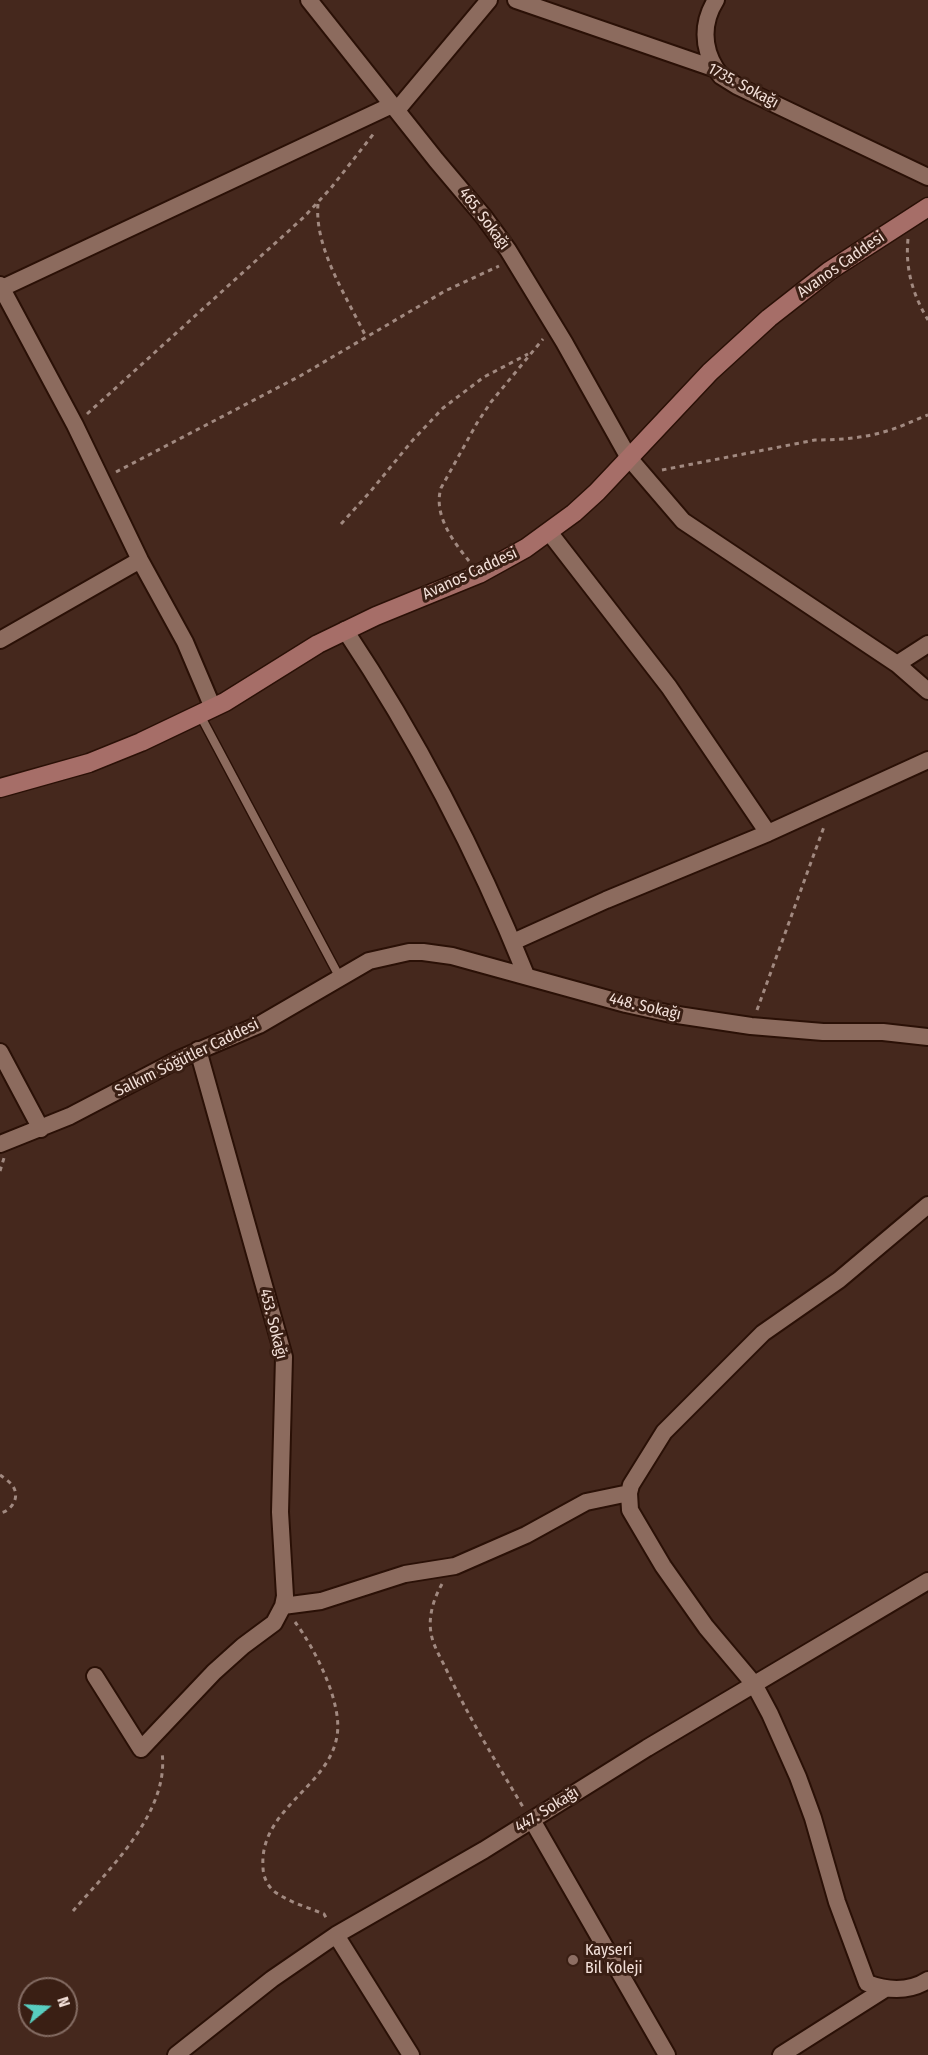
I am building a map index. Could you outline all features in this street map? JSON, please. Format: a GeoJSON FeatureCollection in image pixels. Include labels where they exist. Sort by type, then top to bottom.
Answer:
{"type":"FeatureCollection","features":[{"type":"Feature","properties":{"kind":"street","name":"465. Sokağı"},"geometry":{"type":"LineString","coordinates":[[309,0],[484,217],[514,259],[564,342],[629,458],[683,521],[897,664],[928,691]]}},
{"type":"Feature","properties":{"kind":"street"},"geometry":{"type":"LineString","coordinates":[[206,712],[185,642],[140,560],[75,425],[0,287],[394,108],[489,0]]}},
{"type":"Feature","properties":{"kind":"street","name":"1735. Sokağı"},"geometry":{"type":"LineString","coordinates":[[516,0],[716,69],[737,86],[928,177]]}},
{"type":"Feature","properties":{"kind":"street"},"geometry":{"type":"LineString","coordinates":[[716,0],[709,14],[705,38],[708,56],[716,69]]}},
{"type":"Feature","properties":{"kind":"street","name":"Avanos Caddesi"},"geometry":{"type":"LineString","coordinates":[[0,788],[89,763],[206,712],[345,630],[501,563],[549,532],[597,492],[710,372],[769,318],[829,271],[928,207]]}},
{"type":"Feature","properties":{"kind":"street"},"geometry":{"type":"LineString","coordinates":[[549,532],[669,687],[768,833]]}},
{"type":"Feature","properties":{"kind":"street"},"geometry":{"type":"LineString","coordinates":[[0,640],[140,560]]}},
{"type":"Feature","properties":{"kind":"street"},"geometry":{"type":"LineString","coordinates":[[345,630],[430,768],[481,868],[526,975]]}},
{"type":"Feature","properties":{"kind":"street"},"geometry":{"type":"LineString","coordinates":[[897,664],[928,644]]}},
{"type":"Feature","properties":{"kind":"street"},"geometry":{"type":"LineString","coordinates":[[513,942],[606,900],[768,833],[928,760]]}},
{"type":"Feature","properties":{"kind":"street","name":"448. Sokağı"},"geometry":{"type":"LineString","coordinates":[[369,961],[395,954],[423,952],[452,956],[626,1004],[671,1014],[751,1026],[823,1032],[883,1032],[928,1037]]}},
{"type":"Feature","properties":{"kind":"street","name":"Salkım Söğütler Caddesi"},"geometry":{"type":"LineString","coordinates":[[0,1144],[41,1129],[198,1050],[259,1025],[369,961]]}},
{"type":"Feature","properties":{"kind":"street","name":"453. Sokağı"},"geometry":{"type":"LineString","coordinates":[[198,1050],[284,1357],[279,1512],[286,1586],[283,1606]]}},
{"type":"Feature","properties":{"kind":"street"},"geometry":{"type":"LineString","coordinates":[[0,1052],[41,1129]]}},
{"type":"Feature","properties":{"kind":"street"},"geometry":{"type":"LineString","coordinates":[[926,1985],[885,1989],[867,1983],[837,1902],[826,1859],[802,1787],[785,1745],[754,1684],[706,1627],[663,1566],[630,1510],[629,1493],[631,1485],[664,1432],[763,1333],[839,1280],[928,1205]]}},
{"type":"Feature","properties":{"kind":"street"},"geometry":{"type":"LineString","coordinates":[[94,1676],[141,1749],[214,1672],[274,1623],[283,1606],[321,1601],[405,1574],[455,1566],[518,1539],[586,1502],[629,1493]]}},
{"type":"Feature","properties":{"kind":"street","name":"447. Sokağı"},"geometry":{"type":"LineString","coordinates":[[176,2055],[272,1979],[336,1935],[484,1850],[647,1748],[928,1581]]}},
{"type":"Feature","properties":{"kind":"street"},"geometry":{"type":"LineString","coordinates":[[532,1820],[667,2055]]}},
{"type":"Feature","properties":{"kind":"street"},"geometry":{"type":"LineString","coordinates":[[336,1935],[411,2055]]}},
{"type":"Feature","properties":{"kind":"street"},"geometry":{"type":"LineString","coordinates":[[781,2055],[885,1989]]}},
{"type":"Feature","properties":{"kind":"lane"},"geometry":{"type":"LineString","coordinates":[[206,712],[340,978]]}},
{"type":"Feature","properties":{"kind":"path"},"geometry":{"type":"LineString","coordinates":[[75,425],[211,300],[275,245],[318,202],[353,162],[394,108]]}},
{"type":"Feature","properties":{"kind":"path"},"geometry":{"type":"LineString","coordinates":[[318,202],[317,225],[322,245],[366,338]]}},
{"type":"Feature","properties":{"kind":"path"},"geometry":{"type":"LineString","coordinates":[[913,217],[907,247],[910,277],[914,292],[928,320]]}},
{"type":"Feature","properties":{"kind":"path"},"geometry":{"type":"LineString","coordinates":[[101,480],[300,376],[445,291],[514,259]]}},
{"type":"Feature","properties":{"kind":"path"},"geometry":{"type":"LineString","coordinates":[[341,524],[443,408],[484,377],[530,353],[477,423],[438,497],[443,521],[479,574]]}},
{"type":"Feature","properties":{"kind":"path"},"geometry":{"type":"LineString","coordinates":[[642,473],[815,440],[870,436],[928,416]]}},
{"type":"Feature","properties":{"kind":"path"},"geometry":{"type":"LineString","coordinates":[[751,1026],[833,803]]}},
{"type":"Feature","properties":{"kind":"path"},"geometry":{"type":"LineString","coordinates":[[0,1475],[14,1486],[16,1495],[13,1505],[0,1513]]}},
{"type":"Feature","properties":{"kind":"path"},"geometry":{"type":"LineString","coordinates":[[455,1566],[446,1577],[434,1603],[430,1623],[432,1639],[476,1728],[532,1820]]}},
{"type":"Feature","properties":{"kind":"path"},"geometry":{"type":"LineString","coordinates":[[283,1606],[309,1643],[325,1676],[337,1719],[337,1737],[322,1767],[272,1829],[264,1851],[263,1870],[265,1880],[277,1894],[324,1914],[336,1935]]}},
{"type":"Feature","properties":{"kind":"path"},"geometry":{"type":"LineString","coordinates":[[73,1911],[123,1852],[157,1798],[163,1769],[156,1732]]}},
{"type":"Feature","properties":{"kind":"place","name":"Kayseri Bil Koleji"},"geometry":{"type":"Point","coordinates":[573,1960]}}]}
